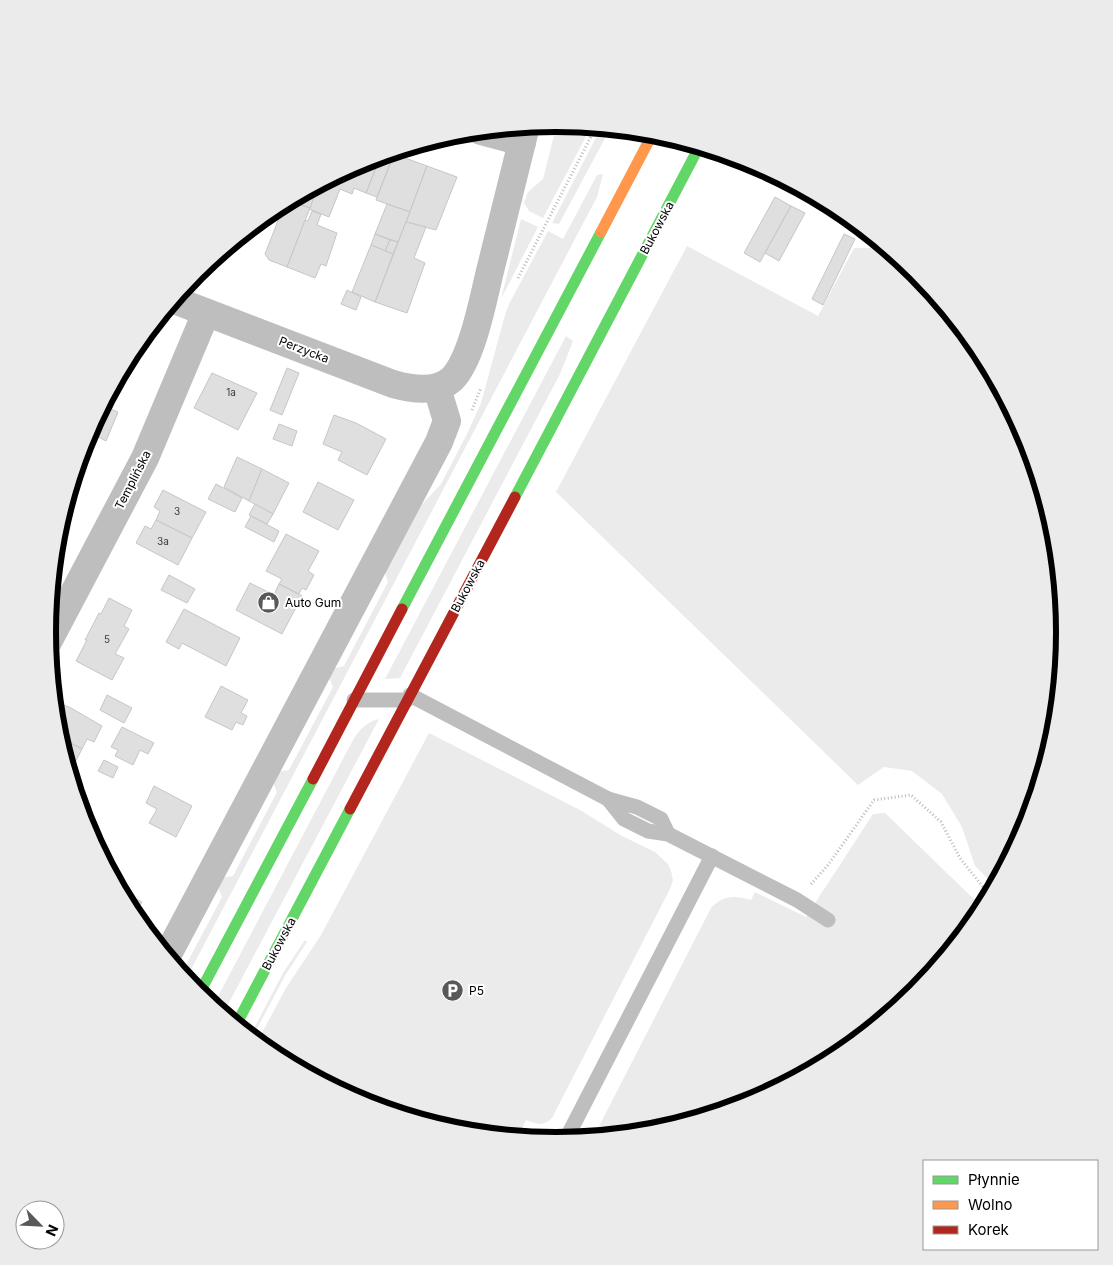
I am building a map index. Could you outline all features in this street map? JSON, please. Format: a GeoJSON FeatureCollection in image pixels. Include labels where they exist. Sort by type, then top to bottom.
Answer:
{"type":"FeatureCollection","features":[{"type":"Feature","properties":{"kind":"main road"},"geometry":{"type":"LineString","coordinates":[[203,986],[649,141]]}},
{"type":"Feature","properties":{"kind":"main road","name":"Bukowska"},"geometry":{"type":"LineString","coordinates":[[239,1019],[697,152]]}},
{"type":"Feature","properties":{"kind":"street"},"geometry":{"type":"LineString","coordinates":[[170,950],[439,442],[447,421],[436,388],[452,379],[467,355],[478,322],[524,134]]}},
{"type":"Feature","properties":{"kind":"street","name":"Perzycka"},"geometry":{"type":"LineString","coordinates":[[180,303],[393,384],[409,388],[436,388]]}},
{"type":"Feature","properties":{"kind":"street","name":"Templińska"},"geometry":{"type":"LineString","coordinates":[[56,626],[145,458],[206,313]]}},
{"type":"Feature","properties":{"kind":"lane"},"geometry":{"type":"LineString","coordinates":[[354,700],[409,698],[608,799],[624,819],[648,831],[668,834],[798,900],[828,920]]}},
{"type":"Feature","properties":{"kind":"lane"},"geometry":{"type":"LineString","coordinates":[[570,1133],[712,856]]}},
{"type":"Feature","properties":{"kind":"path"},"geometry":{"type":"LineString","coordinates":[[798,900],[828,865],[874,800],[911,795],[942,822],[960,858],[985,890]]}},
{"type":"Feature","properties":{"kind":"shaded area"},"geometry":{"type":"Polygon","coordinates":[[[555,132],[588,133],[543,218],[529,211],[524,203],[528,192],[543,179],[555,132]]]}},
{"type":"Feature","properties":{"kind":"shaded area"},"geometry":{"type":"Polygon","coordinates":[[[598,134],[607,135],[559,224],[552,223],[598,134]]]}},
{"type":"Feature","properties":{"kind":"shaded area"},"geometry":{"type":"Polygon","coordinates":[[[603,174],[597,197],[190,972],[185,967],[222,897],[217,885],[221,878],[233,876],[277,792],[272,780],[277,772],[289,770],[333,687],[328,675],[332,669],[344,666],[388,582],[384,570],[413,514],[441,484],[468,432],[481,403],[509,304],[548,231],[563,239],[597,175],[603,174]]]}},
{"type":"Feature","properties":{"kind":"shaded area"},"geometry":{"type":"Polygon","coordinates":[[[521,219],[538,227],[501,299],[521,219]]]}},
{"type":"Feature","properties":{"kind":"shaded area"},"geometry":{"type":"Polygon","coordinates":[[[872,245],[886,256],[933,303],[953,328],[990,382],[1019,441],[1040,503],[1047,535],[1056,600],[1057,633],[1056,665],[1047,730],[1040,762],[1019,824],[991,882],[975,866],[962,827],[942,794],[912,771],[884,767],[858,785],[556,492],[687,246],[818,316],[854,248],[870,248],[872,245]]]}},
{"type":"Feature","properties":{"kind":"shaded area"},"geometry":{"type":"Polygon","coordinates":[[[566,336],[573,341],[560,374],[400,678],[385,679],[566,336]]]}},
{"type":"Feature","properties":{"kind":"shaded area"},"geometry":{"type":"Polygon","coordinates":[[[379,719],[226,1008],[217,999],[354,738],[359,731],[371,722],[379,719]]]}},
{"type":"Feature","properties":{"kind":"shaded area","name":"P5"},"geometry":{"type":"Polygon","coordinates":[[[429,733],[580,810],[622,836],[655,852],[668,864],[673,880],[552,1118],[546,1123],[540,1124],[526,1120],[520,1132],[459,1123],[427,1116],[365,1095],[306,1066],[261,1035],[286,988],[321,935],[429,733]]]}},
{"type":"Feature","properties":{"kind":"shaded area"},"geometry":{"type":"Polygon","coordinates":[[[885,813],[977,902],[933,962],[886,1009],[861,1029],[807,1066],[778,1081],[748,1095],[686,1116],[654,1123],[597,1131],[711,908],[725,898],[730,897],[751,900],[755,892],[806,917],[873,814],[885,813]]]}},
{"type":"Feature","properties":{"kind":"shaded area"},"geometry":{"type":"Polygon","coordinates":[[[305,940],[307,942],[286,974],[255,1031],[253,1030],[283,973],[305,940]]]}},
{"type":"Feature","properties":{"kind":"building"},"geometry":{"type":"Polygon","coordinates":[[[402,157],[427,166],[410,212],[376,200],[391,161],[402,157]]]}},
{"type":"Feature","properties":{"kind":"building"},"geometry":{"type":"Polygon","coordinates":[[[391,161],[377,197],[366,193],[377,166],[391,161]]]}},
{"type":"Feature","properties":{"kind":"building"},"geometry":{"type":"Polygon","coordinates":[[[377,166],[366,193],[354,188],[352,194],[340,189],[329,217],[309,209],[315,195],[377,166]]]}},
{"type":"Feature","properties":{"kind":"building"},"geometry":{"type":"Polygon","coordinates":[[[427,166],[457,177],[436,230],[406,222],[427,166]]]}},
{"type":"Feature","properties":{"kind":"building"},"geometry":{"type":"Polygon","coordinates":[[[315,194],[310,208],[299,204],[315,194]]]}},
{"type":"Feature","properties":{"kind":"building"},"geometry":{"type":"Polygon","coordinates":[[[775,197],[791,206],[760,262],[744,253],[775,197]]]}},
{"type":"Feature","properties":{"kind":"building"},"geometry":{"type":"Polygon","coordinates":[[[299,204],[310,208],[287,267],[269,260],[265,254],[280,217],[299,204]]]}},
{"type":"Feature","properties":{"kind":"building"},"geometry":{"type":"Polygon","coordinates":[[[387,204],[410,212],[398,242],[375,234],[387,204]]]}},
{"type":"Feature","properties":{"kind":"building"},"geometry":{"type":"Polygon","coordinates":[[[791,206],[805,213],[779,261],[765,253],[791,206]]]}},
{"type":"Feature","properties":{"kind":"building"},"geometry":{"type":"Polygon","coordinates":[[[312,211],[321,214],[317,225],[337,233],[326,266],[321,264],[315,278],[287,267],[305,220],[308,221],[312,211]]]}},
{"type":"Feature","properties":{"kind":"building"},"geometry":{"type":"Polygon","coordinates":[[[406,222],[426,227],[414,258],[425,263],[407,313],[375,302],[406,222]]]}},
{"type":"Feature","properties":{"kind":"building"},"geometry":{"type":"Polygon","coordinates":[[[375,234],[390,240],[385,251],[371,245],[375,234]]]}},
{"type":"Feature","properties":{"kind":"building"},"geometry":{"type":"Polygon","coordinates":[[[844,234],[855,239],[823,305],[812,299],[844,234]]]}},
{"type":"Feature","properties":{"kind":"building"},"geometry":{"type":"Polygon","coordinates":[[[390,240],[398,242],[393,254],[385,251],[390,240]]]}},
{"type":"Feature","properties":{"kind":"building"},"geometry":{"type":"Polygon","coordinates":[[[371,245],[393,254],[375,302],[352,292],[371,245]]]}},
{"type":"Feature","properties":{"kind":"building"},"geometry":{"type":"Polygon","coordinates":[[[347,290],[361,297],[356,310],[341,304],[347,290]]]}},
{"type":"Feature","properties":{"kind":"building"},"geometry":{"type":"Polygon","coordinates":[[[287,368],[299,373],[282,415],[270,410],[287,368]]]}},
{"type":"Feature","properties":{"kind":"building"},"geometry":{"type":"Polygon","coordinates":[[[212,373],[257,393],[238,430],[194,408],[212,373]]]}},
{"type":"Feature","properties":{"kind":"building"},"geometry":{"type":"Polygon","coordinates":[[[109,409],[118,412],[106,441],[96,436],[109,409]]]}},
{"type":"Feature","properties":{"kind":"building"},"geometry":{"type":"Polygon","coordinates":[[[334,415],[356,423],[386,439],[367,475],[338,460],[342,452],[323,444],[334,415]]]}},
{"type":"Feature","properties":{"kind":"building"},"geometry":{"type":"Polygon","coordinates":[[[279,424],[297,431],[292,446],[273,439],[279,424]]]}},
{"type":"Feature","properties":{"kind":"building"},"geometry":{"type":"Polygon","coordinates":[[[237,457],[262,469],[249,501],[224,487],[237,457]]]}},
{"type":"Feature","properties":{"kind":"building"},"geometry":{"type":"Polygon","coordinates":[[[262,469],[289,483],[273,514],[249,501],[262,469]]]}},
{"type":"Feature","properties":{"kind":"building"},"geometry":{"type":"Polygon","coordinates":[[[318,482],[354,500],[338,530],[303,512],[318,482]]]}},
{"type":"Feature","properties":{"kind":"building"},"geometry":{"type":"Polygon","coordinates":[[[216,484],[242,498],[235,512],[208,499],[216,484]]]}},
{"type":"Feature","properties":{"kind":"building"},"geometry":{"type":"Polygon","coordinates":[[[163,490],[206,512],[192,538],[156,520],[160,511],[154,507],[163,490]]]}},
{"type":"Feature","properties":{"kind":"building"},"geometry":{"type":"Polygon","coordinates":[[[255,504],[273,514],[267,524],[249,515],[255,504]]]}},
{"type":"Feature","properties":{"kind":"building"},"geometry":{"type":"Polygon","coordinates":[[[251,516],[279,531],[274,542],[245,527],[251,516]]]}},
{"type":"Feature","properties":{"kind":"building"},"geometry":{"type":"Polygon","coordinates":[[[156,520],[192,538],[178,565],[136,543],[145,526],[151,529],[156,520]]]}},
{"type":"Feature","properties":{"kind":"building"},"geometry":{"type":"Polygon","coordinates":[[[286,534],[319,551],[308,571],[314,575],[306,590],[302,588],[299,594],[279,584],[282,579],[266,571],[286,534]]]}},
{"type":"Feature","properties":{"kind":"building"},"geometry":{"type":"Polygon","coordinates":[[[169,575],[195,589],[187,603],[161,590],[169,575]]]}},
{"type":"Feature","properties":{"kind":"building","name":"Auto Gum"},"geometry":{"type":"Polygon","coordinates":[[[250,583],[274,595],[279,584],[302,596],[282,634],[236,610],[250,583]]]}},
{"type":"Feature","properties":{"kind":"building"},"geometry":{"type":"Polygon","coordinates":[[[109,598],[132,610],[124,626],[129,629],[115,654],[124,658],[112,680],[76,661],[99,613],[101,614],[109,598]]]}},
{"type":"Feature","properties":{"kind":"building"},"geometry":{"type":"Polygon","coordinates":[[[184,609],[240,638],[226,666],[182,643],[179,649],[166,642],[184,609]]]}},
{"type":"Feature","properties":{"kind":"building"},"geometry":{"type":"Polygon","coordinates":[[[221,686],[248,700],[241,713],[247,716],[243,725],[236,722],[232,730],[205,717],[221,686]]]}},
{"type":"Feature","properties":{"kind":"building"},"geometry":{"type":"Polygon","coordinates":[[[107,695],[132,708],[124,723],[100,710],[107,695]]]}},
{"type":"Feature","properties":{"kind":"building"},"geometry":{"type":"Polygon","coordinates":[[[62,704],[102,726],[94,742],[87,739],[82,749],[69,742],[62,704]]]}},
{"type":"Feature","properties":{"kind":"building"},"geometry":{"type":"Polygon","coordinates":[[[122,727],[154,743],[148,754],[140,750],[133,765],[115,756],[118,750],[111,747],[122,727]]]}},
{"type":"Feature","properties":{"kind":"building"},"geometry":{"type":"Polygon","coordinates":[[[69,742],[82,749],[74,765],[69,742]]]}},
{"type":"Feature","properties":{"kind":"building"},"geometry":{"type":"Polygon","coordinates":[[[104,760],[118,767],[113,778],[98,771],[104,760]]]}},
{"type":"Feature","properties":{"kind":"building"},"geometry":{"type":"Polygon","coordinates":[[[154,786],[192,806],[176,837],[149,823],[157,809],[146,803],[154,786]]]}},
{"type":"Feature","properties":{"kind":"building"},"geometry":{"type":"Polygon","coordinates":[[[132,897],[142,902],[139,907],[132,897]]]}},
{"type":"Feature","properties":{"kind":"traffic: fast"},"geometry":{"type":"LineString","coordinates":[[515,497],[696,152]]}},
{"type":"Feature","properties":{"kind":"traffic: fast"},"geometry":{"type":"LineString","coordinates":[[402,609],[601,232]]}},
{"type":"Feature","properties":{"kind":"traffic: fast"},"geometry":{"type":"LineString","coordinates":[[203,986],[313,779]]}},
{"type":"Feature","properties":{"kind":"traffic: fast"},"geometry":{"type":"LineString","coordinates":[[239,1019],[350,809]]}},
{"type":"Feature","properties":{"kind":"traffic: slow"},"geometry":{"type":"LineString","coordinates":[[601,232],[649,141]]}},
{"type":"Feature","properties":{"kind":"traffic: jam"},"geometry":{"type":"LineString","coordinates":[[350,809],[515,497]]}},
{"type":"Feature","properties":{"kind":"traffic: jam"},"geometry":{"type":"LineString","coordinates":[[313,779],[402,609]]}},
{"type":"Feature","properties":{"kind":"place","name":"Auto Gum"},"geometry":{"type":"Point","coordinates":[269,603]}},
{"type":"Feature","properties":{"kind":"place","name":"P5"},"geometry":{"type":"Point","coordinates":[453,991]}}]}
